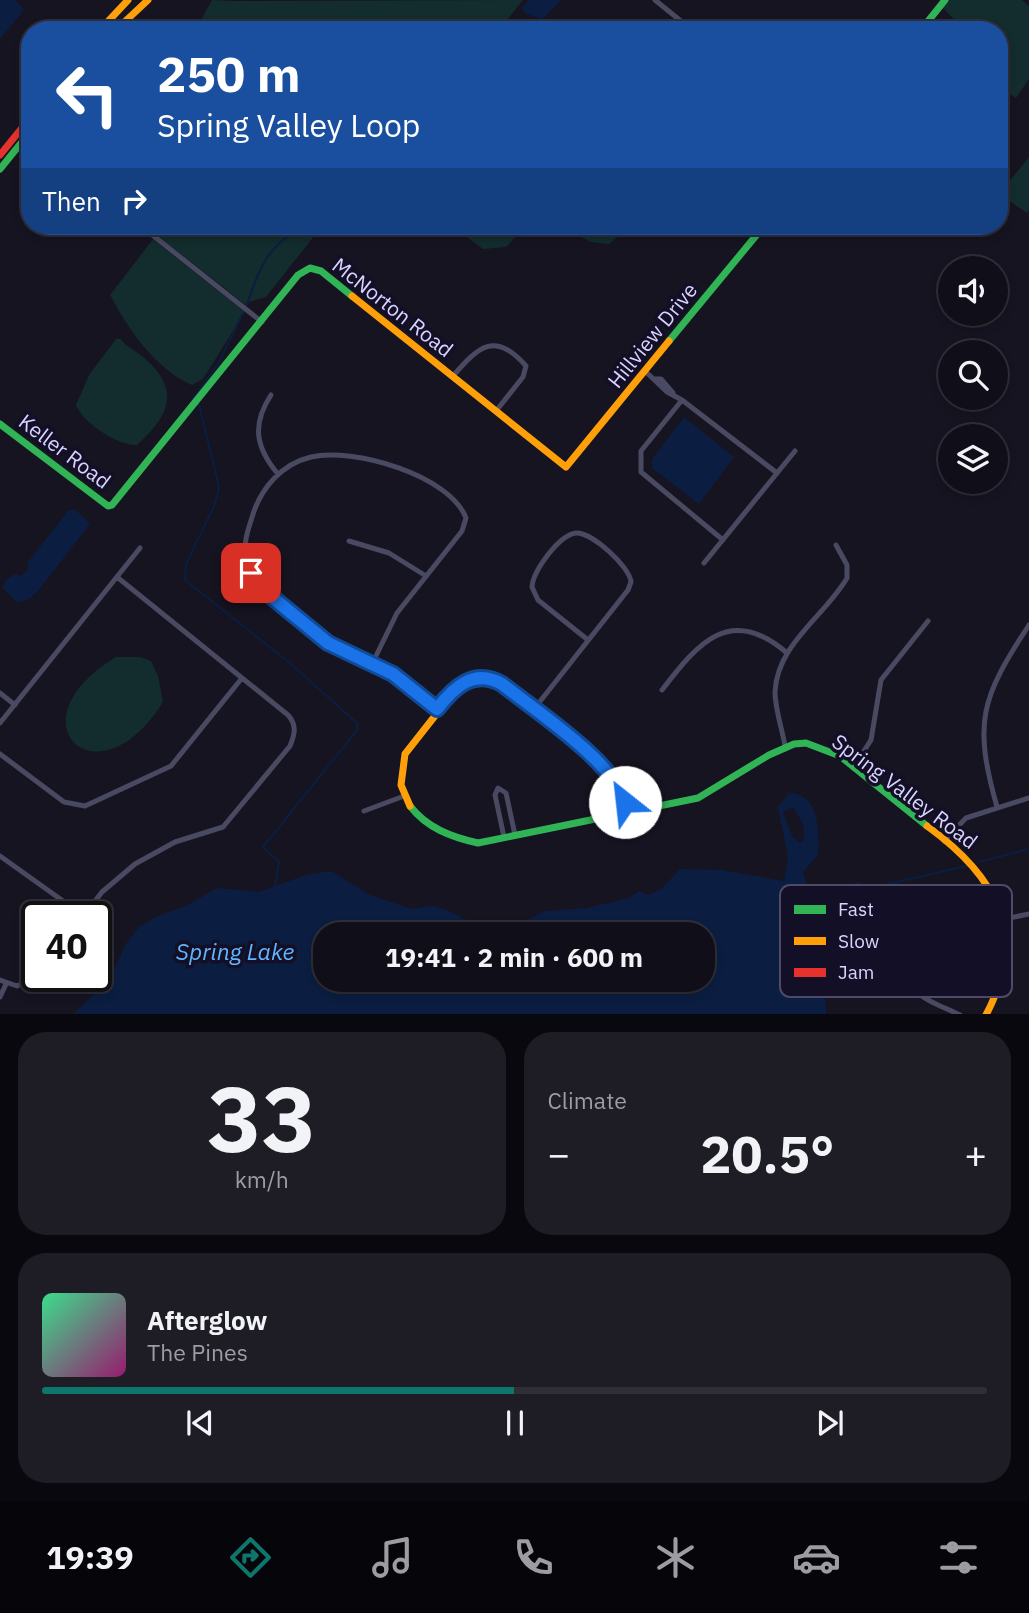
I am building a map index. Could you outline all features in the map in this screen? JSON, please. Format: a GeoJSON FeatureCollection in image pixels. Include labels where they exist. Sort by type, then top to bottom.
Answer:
{"type":"FeatureCollection","features":[{"type":"Feature","properties":{"kind":"street"},"geometry":{"type":"LineString","coordinates":[[108,21],[128,0]]}},
{"type":"Feature","properties":{"kind":"street"},"geometry":{"type":"LineString","coordinates":[[126,21],[149,0]]}},
{"type":"Feature","properties":{"kind":"street"},"geometry":{"type":"LineString","coordinates":[[655,0],[681,21]]}},
{"type":"Feature","properties":{"kind":"street"},"geometry":{"type":"LineString","coordinates":[[928,21],[945,0]]}},
{"type":"Feature","properties":{"kind":"street"},"geometry":{"type":"LineString","coordinates":[[0,155],[21,129]]}},
{"type":"Feature","properties":{"kind":"street"},"geometry":{"type":"LineString","coordinates":[[0,169],[21,143]]}},
{"type":"Feature","properties":{"kind":"street"},"geometry":{"type":"LineString","coordinates":[[152,235],[262,322]]}},
{"type":"Feature","properties":{"kind":"street","name":"Hillview Drive"},"geometry":{"type":"LineString","coordinates":[[566,467],[757,235]]}},
{"type":"Feature","properties":{"kind":"street","name":"McNorton Road"},"geometry":{"type":"LineString","coordinates":[[108,506],[116,502],[298,275],[305,270],[316,268],[566,467]]}},
{"type":"Feature","properties":{"kind":"street"},"geometry":{"type":"LineString","coordinates":[[453,376],[480,347],[493,345],[515,354],[526,366],[523,377],[496,411]]}},
{"type":"Feature","properties":{"kind":"street"},"geometry":{"type":"LineString","coordinates":[[645,371],[777,473]]}},
{"type":"Feature","properties":{"kind":"street"},"geometry":{"type":"LineString","coordinates":[[271,395],[259,413],[258,438],[267,462],[278,474]]}},
{"type":"Feature","properties":{"kind":"street"},"geometry":{"type":"LineString","coordinates":[[682,400],[641,451],[641,472],[723,540]]}},
{"type":"Feature","properties":{"kind":"street","name":"Keller Road"},"geometry":{"type":"LineString","coordinates":[[0,424],[108,506]]}},
{"type":"Feature","properties":{"kind":"street"},"geometry":{"type":"LineString","coordinates":[[704,563],[795,451]]}},
{"type":"Feature","properties":{"kind":"street"},"geometry":{"type":"LineString","coordinates":[[372,664],[397,613],[462,531],[466,518],[458,503],[430,480],[407,469],[333,454],[309,457],[278,474],[258,501],[245,547],[251,573],[267,593],[328,643],[372,664],[393,674],[437,709]]}},
{"type":"Feature","properties":{"kind":"street"},"geometry":{"type":"LineString","coordinates":[[534,709],[628,590],[631,573],[589,536],[576,533],[563,540],[536,574],[532,587],[538,600],[587,640]]}},
{"type":"Feature","properties":{"kind":"street"},"geometry":{"type":"LineString","coordinates":[[349,541],[389,552],[426,576]]}},
{"type":"Feature","properties":{"kind":"street"},"geometry":{"type":"LineString","coordinates":[[627,813],[622,790],[615,778],[534,709],[496,681],[481,678],[460,684],[437,709],[405,754],[401,785],[404,796],[422,819],[455,838],[478,843],[627,813],[706,795],[785,746],[775,691],[780,666],[787,653],[847,578],[847,565],[836,545]]}},
{"type":"Feature","properties":{"kind":"street"},"geometry":{"type":"LineString","coordinates":[[0,723],[140,548]]}},
{"type":"Feature","properties":{"kind":"street"},"geometry":{"type":"LineString","coordinates":[[95,901],[135,864],[175,842],[223,827],[290,746],[295,729],[288,715],[117,577]]}},
{"type":"Feature","properties":{"kind":"street"},"geometry":{"type":"LineString","coordinates":[[853,768],[871,740],[881,680],[928,621]]}},
{"type":"Feature","properties":{"kind":"street"},"geometry":{"type":"LineString","coordinates":[[997,807],[983,750],[983,723],[991,692],[1029,625]]}},
{"type":"Feature","properties":{"kind":"street"},"geometry":{"type":"LineString","coordinates":[[662,690],[700,644],[722,633],[753,632],[772,640],[787,653]]}},
{"type":"Feature","properties":{"kind":"street"},"geometry":{"type":"LineString","coordinates":[[0,754],[64,802],[85,806],[171,766],[242,678]]}},
{"type":"Feature","properties":{"kind":"street"},"geometry":{"type":"LineString","coordinates":[[0,693],[15,705]]}},
{"type":"Feature","properties":{"kind":"street","name":"Spring Valley Road"},"geometry":{"type":"LineString","coordinates":[[785,746],[803,743],[821,747],[853,768],[981,872],[989,885]]}},
{"type":"Feature","properties":{"kind":"street"},"geometry":{"type":"LineString","coordinates":[[504,837],[495,795],[498,788],[506,793],[515,835]]}},
{"type":"Feature","properties":{"kind":"street"},"geometry":{"type":"LineString","coordinates":[[364,811],[404,796]]}},
{"type":"Feature","properties":{"kind":"street"},"geometry":{"type":"LineString","coordinates":[[944,841],[965,818],[1029,798]]}},
{"type":"Feature","properties":{"kind":"street"},"geometry":{"type":"LineString","coordinates":[[0,856],[62,901]]}},
{"type":"Feature","properties":{"kind":"street"},"geometry":{"type":"LineString","coordinates":[[0,998],[3,982],[21,984]]}},
{"type":"Feature","properties":{"kind":"street"},"geometry":{"type":"LineString","coordinates":[[923,997],[960,1014]]}},
{"type":"Feature","properties":{"kind":"street","name":"Spring Valley Road"},"geometry":{"type":"LineString","coordinates":[[986,1014],[996,997]]}},
{"type":"Feature","properties":{"kind":"green space"},"geometry":{"type":"Polygon","coordinates":[[[212,0],[523,0],[506,21],[201,21],[212,0]]]}},
{"type":"Feature","properties":{"kind":"green space"},"geometry":{"type":"Polygon","coordinates":[[[949,0],[1022,0],[1029,6],[1029,79],[1016,98],[1008,93],[1008,21],[955,21],[943,8],[949,0]]]}},
{"type":"Feature","properties":{"kind":"green space"},"geometry":{"type":"Polygon","coordinates":[[[1029,157],[1027,213],[1008,200],[1008,183],[1029,157]]]}},
{"type":"Feature","properties":{"kind":"green space"},"geometry":{"type":"Polygon","coordinates":[[[156,235],[315,235],[266,297],[249,302],[247,306],[156,235]]]}},
{"type":"Feature","properties":{"kind":"green space"},"geometry":{"type":"Polygon","coordinates":[[[464,235],[517,235],[506,247],[483,249],[464,235]]]}},
{"type":"Feature","properties":{"kind":"green space"},"geometry":{"type":"Polygon","coordinates":[[[578,235],[620,235],[609,244],[590,242],[578,235]]]}},
{"type":"Feature","properties":{"kind":"green space"},"geometry":{"type":"Polygon","coordinates":[[[153,239],[245,312],[203,379],[192,385],[166,369],[144,347],[110,295],[153,239]]]}},
{"type":"Feature","properties":{"kind":"green space"},"geometry":{"type":"Polygon","coordinates":[[[116,339],[121,339],[154,368],[167,390],[164,412],[158,423],[137,445],[111,438],[93,426],[76,405],[89,375],[116,339]]]}},
{"type":"Feature","properties":{"kind":"green space"},"geometry":{"type":"Polygon","coordinates":[[[116,657],[140,657],[151,661],[158,676],[163,702],[138,733],[113,748],[91,751],[75,743],[66,727],[69,706],[84,682],[116,657]]]}},
{"type":"Feature","properties":{"kind":"water"},"geometry":{"type":"Polygon","coordinates":[[[0,0],[16,0],[24,10],[0,39],[0,0]]]}},
{"type":"Feature","properties":{"kind":"water"},"geometry":{"type":"Polygon","coordinates":[[[529,0],[561,0],[542,20],[524,12],[522,7],[529,0]]]}},
{"type":"Feature","properties":{"kind":"water"},"geometry":{"type":"Polygon","coordinates":[[[684,417],[734,457],[699,504],[652,468],[652,459],[684,417]]]}},
{"type":"Feature","properties":{"kind":"water"},"geometry":{"type":"Polygon","coordinates":[[[75,509],[90,524],[38,591],[29,599],[18,603],[3,588],[5,581],[14,574],[21,576],[28,570],[28,562],[68,511],[75,509]]]}},
{"type":"Feature","properties":{"kind":"water","name":"Spring Lake"},"geometry":{"type":"Polygon","coordinates":[[[789,793],[807,799],[816,815],[818,855],[803,872],[808,885],[780,885],[780,997],[825,997],[826,1014],[73,1014],[96,992],[112,992],[112,974],[125,945],[139,927],[155,917],[186,906],[217,888],[259,892],[306,875],[331,871],[370,895],[412,909],[432,906],[447,910],[470,922],[313,922],[313,992],[715,992],[715,922],[523,922],[545,911],[587,908],[629,898],[639,891],[649,895],[661,889],[680,869],[721,870],[784,881],[788,857],[778,807],[789,793]],[[793,807],[783,812],[792,836],[800,843],[804,840],[803,824],[793,807]]]}},
{"type":"Feature","properties":{"kind":"waterway"},"geometry":{"type":"LineString","coordinates":[[247,304],[267,258],[290,235]]}},
{"type":"Feature","properties":{"kind":"waterway"},"geometry":{"type":"LineString","coordinates":[[193,399],[219,362],[243,313]]}},
{"type":"Feature","properties":{"kind":"waterway"},"geometry":{"type":"LineString","coordinates":[[199,405],[219,487],[215,504],[186,564],[185,580],[291,664],[357,723],[358,729],[263,847],[279,862],[275,887]]}},
{"type":"Feature","properties":{"kind":"waterway"},"geometry":{"type":"LineString","coordinates":[[979,862],[1029,849]]}},
{"type":"Feature","properties":{"kind":"waterway"},"geometry":{"type":"LineString","coordinates":[[883,885],[967,866]]}},
{"type":"Feature","properties":{"kind":"traffic: fast"},"geometry":{"type":"LineString","coordinates":[[928,21],[945,0]]}},
{"type":"Feature","properties":{"kind":"traffic: fast"},"geometry":{"type":"LineString","coordinates":[[0,169],[21,143]]}},
{"type":"Feature","properties":{"kind":"traffic: fast"},"geometry":{"type":"LineString","coordinates":[[669,341],[757,235]]}},
{"type":"Feature","properties":{"kind":"traffic: fast"},"geometry":{"type":"LineString","coordinates":[[0,424],[108,506],[112,505],[298,275],[310,268],[321,271],[352,296]]}},
{"type":"Feature","properties":{"kind":"traffic: fast"},"geometry":{"type":"LineString","coordinates":[[410,806],[440,831],[478,843],[698,798],[769,755],[794,744],[806,743],[840,756],[927,826]]}},
{"type":"Feature","properties":{"kind":"traffic: slow"},"geometry":{"type":"LineString","coordinates":[[108,21],[128,0]]}},
{"type":"Feature","properties":{"kind":"traffic: slow"},"geometry":{"type":"LineString","coordinates":[[126,21],[148,0]]}},
{"type":"Feature","properties":{"kind":"traffic: slow"},"geometry":{"type":"LineString","coordinates":[[352,296],[566,467],[669,341]]}},
{"type":"Feature","properties":{"kind":"traffic: slow"},"geometry":{"type":"LineString","coordinates":[[410,806],[401,785],[405,754],[460,684],[481,678],[502,685],[606,768],[622,790],[627,813]]}},
{"type":"Feature","properties":{"kind":"traffic: slow"},"geometry":{"type":"LineString","coordinates":[[927,826],[951,845],[986,885]]}},
{"type":"Feature","properties":{"kind":"traffic: slow"},"geometry":{"type":"LineString","coordinates":[[986,1014],[994,997]]}},
{"type":"Feature","properties":{"kind":"traffic: jam"},"geometry":{"type":"LineString","coordinates":[[0,155],[21,129]]}},
{"type":"Feature","properties":{"kind":"route"},"geometry":{"type":"LineString","coordinates":[[251,573],[267,593],[328,643],[350,656],[393,674],[437,709],[460,684],[471,679],[490,678],[502,684],[606,768],[622,790],[625,802]]}}]}
